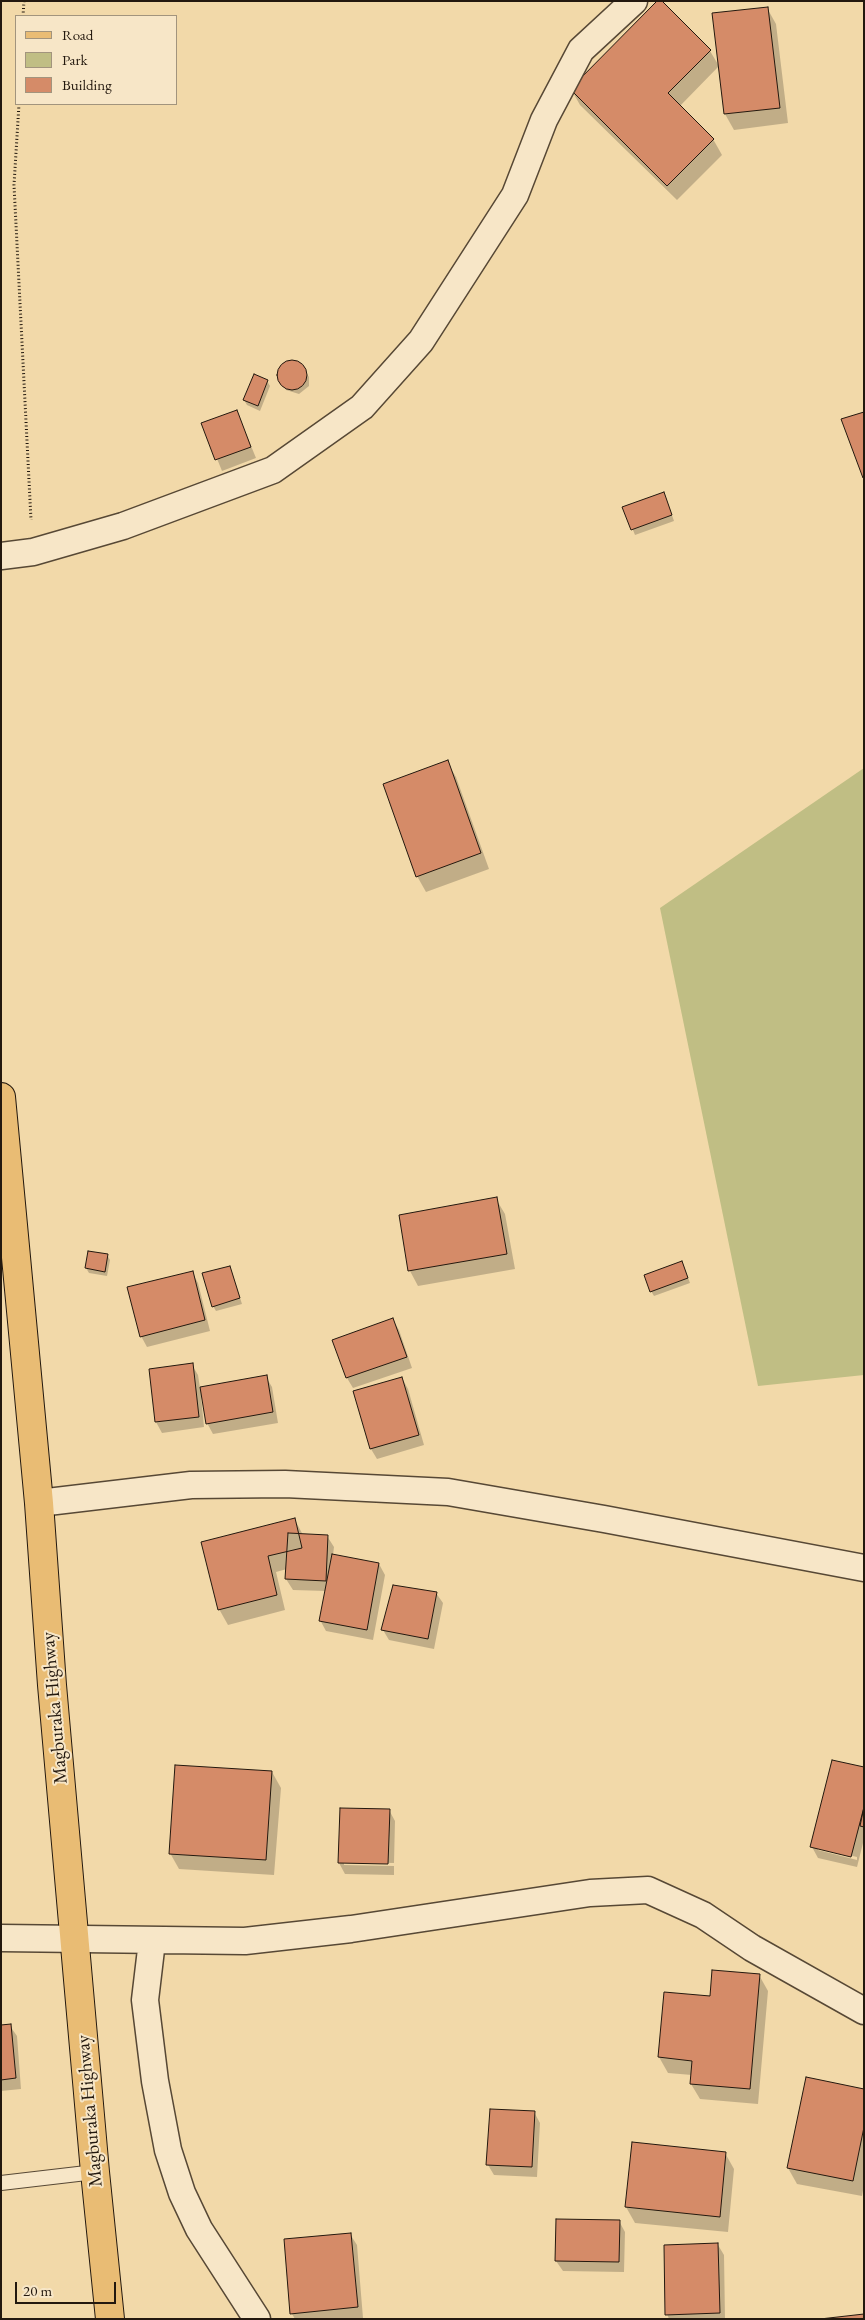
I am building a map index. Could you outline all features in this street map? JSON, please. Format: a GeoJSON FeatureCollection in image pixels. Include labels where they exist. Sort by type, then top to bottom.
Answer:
{"type":"FeatureCollection","features":[{"type":"Feature","properties":{"kind":"main road","name":"Magburaka Highway"},"geometry":{"type":"LineString","coordinates":[[1,1097],[39,1504],[52,1685],[95,2172],[110,2319]]}},
{"type":"Feature","properties":{"kind":"street"},"geometry":{"type":"LineString","coordinates":[[1,556],[33,552],[124,526],[273,470],[362,407],[421,341],[515,195],[544,120],[581,50],[634,1]]}},
{"type":"Feature","properties":{"kind":"street"},"geometry":{"type":"LineString","coordinates":[[39,1504],[191,1485],[285,1484],[448,1492],[864,1568]]}},
{"type":"Feature","properties":{"kind":"street"},"geometry":{"type":"LineString","coordinates":[[1,1938],[245,1941],[361,1928],[590,1893],[648,1890],[703,1915],[752,1948],[864,2011]]}},
{"type":"Feature","properties":{"kind":"street"},"geometry":{"type":"LineString","coordinates":[[152,1941],[145,2000],[155,2080],[168,2150],[182,2193],[199,2229],[257,2319]]}},
{"type":"Feature","properties":{"kind":"lane"},"geometry":{"type":"LineString","coordinates":[[1,2183],[95,2172]]}},
{"type":"Feature","properties":{"kind":"path"},"geometry":{"type":"LineString","coordinates":[[23,15],[24,1]]}},
{"type":"Feature","properties":{"kind":"path"},"geometry":{"type":"LineString","coordinates":[[19,105],[14,185],[33,552]]}},
{"type":"Feature","properties":{"kind":"green space"},"geometry":{"type":"Polygon","coordinates":[[[864,768],[864,1375],[758,1386],[660,908],[864,768]]]}},
{"type":"Feature","properties":{"kind":"building"},"geometry":{"type":"Polygon","coordinates":[[[657,1],[662,1],[711,50],[668,93],[714,139],[667,186],[570,89],[657,1]]]}},
{"type":"Feature","properties":{"kind":"building"},"geometry":{"type":"Polygon","coordinates":[[[768,7],[780,108],[724,114],[712,13],[768,7]]]}},
{"type":"Feature","properties":{"kind":"building"},"geometry":{"type":"Polygon","coordinates":[[[292,360],[302,365],[307,375],[302,385],[292,390],[282,385],[277,375],[282,365],[292,360]]]}},
{"type":"Feature","properties":{"kind":"building"},"geometry":{"type":"Polygon","coordinates":[[[254,374],[268,380],[258,406],[243,400],[254,374]]]}},
{"type":"Feature","properties":{"kind":"building"},"geometry":{"type":"Polygon","coordinates":[[[237,410],[251,447],[215,460],[201,423],[237,410]]]}},
{"type":"Feature","properties":{"kind":"building"},"geometry":{"type":"Polygon","coordinates":[[[864,412],[864,478],[863,478],[841,419],[864,412]]]}},
{"type":"Feature","properties":{"kind":"building"},"geometry":{"type":"Polygon","coordinates":[[[664,492],[672,515],[631,530],[622,507],[664,492]]]}},
{"type":"Feature","properties":{"kind":"building"},"geometry":{"type":"Polygon","coordinates":[[[448,760],[481,853],[416,877],[383,784],[448,760]]]}},
{"type":"Feature","properties":{"kind":"building"},"geometry":{"type":"Polygon","coordinates":[[[497,1197],[507,1254],[408,1271],[399,1215],[497,1197]]]}},
{"type":"Feature","properties":{"kind":"building"},"geometry":{"type":"Polygon","coordinates":[[[88,1251],[108,1254],[105,1272],[85,1268],[88,1251]]]}},
{"type":"Feature","properties":{"kind":"building"},"geometry":{"type":"Polygon","coordinates":[[[682,1261],[688,1278],[650,1292],[644,1275],[682,1261]]]}},
{"type":"Feature","properties":{"kind":"building"},"geometry":{"type":"Polygon","coordinates":[[[230,1266],[240,1298],[212,1307],[202,1273],[230,1266]]]}},
{"type":"Feature","properties":{"kind":"building"},"geometry":{"type":"Polygon","coordinates":[[[193,1271],[205,1320],[140,1337],[127,1287],[193,1271]]]}},
{"type":"Feature","properties":{"kind":"building"},"geometry":{"type":"Polygon","coordinates":[[[393,1318],[407,1357],[346,1378],[332,1340],[393,1318]]]}},
{"type":"Feature","properties":{"kind":"building"},"geometry":{"type":"Polygon","coordinates":[[[193,1363],[199,1417],[155,1422],[149,1369],[193,1363]]]}},
{"type":"Feature","properties":{"kind":"building"},"geometry":{"type":"Polygon","coordinates":[[[267,1375],[273,1412],[206,1424],[200,1387],[267,1375]]]}},
{"type":"Feature","properties":{"kind":"building"},"geometry":{"type":"Polygon","coordinates":[[[402,1377],[419,1435],[370,1449],[353,1391],[402,1377]]]}},
{"type":"Feature","properties":{"kind":"building"},"geometry":{"type":"Polygon","coordinates":[[[295,1518],[302,1548],[268,1556],[277,1595],[218,1610],[201,1542],[295,1518]]]}},
{"type":"Feature","properties":{"kind":"building"},"geometry":{"type":"Polygon","coordinates":[[[288,1533],[328,1535],[326,1581],[285,1579],[288,1533]]]}},
{"type":"Feature","properties":{"kind":"building"},"geometry":{"type":"Polygon","coordinates":[[[332,1554],[379,1563],[367,1630],[319,1621],[332,1554]]]}},
{"type":"Feature","properties":{"kind":"building"},"geometry":{"type":"Polygon","coordinates":[[[393,1585],[437,1592],[428,1639],[381,1630],[393,1585]]]}},
{"type":"Feature","properties":{"kind":"building"},"geometry":{"type":"Polygon","coordinates":[[[832,1760],[864,1767],[864,1807],[851,1857],[810,1847],[832,1760]]]}},
{"type":"Feature","properties":{"kind":"building"},"geometry":{"type":"Polygon","coordinates":[[[175,1765],[272,1771],[266,1860],[169,1854],[175,1765]]]}},
{"type":"Feature","properties":{"kind":"building"},"geometry":{"type":"Polygon","coordinates":[[[864,1807],[864,1827],[860,1826],[864,1807]]]}},
{"type":"Feature","properties":{"kind":"building"},"geometry":{"type":"Polygon","coordinates":[[[340,1808],[390,1809],[388,1864],[338,1863],[340,1808]]]}},
{"type":"Feature","properties":{"kind":"building"},"geometry":{"type":"Polygon","coordinates":[[[712,1970],[760,1974],[750,2089],[690,2084],[692,2061],[658,2057],[664,1992],[710,1996],[712,1970]]]}},
{"type":"Feature","properties":{"kind":"building"},"geometry":{"type":"Polygon","coordinates":[[[11,2024],[16,2078],[1,2080],[1,2025],[11,2024]]]}},
{"type":"Feature","properties":{"kind":"building"},"geometry":{"type":"Polygon","coordinates":[[[806,2077],[864,2089],[864,2127],[853,2181],[787,2168],[806,2077]]]}},
{"type":"Feature","properties":{"kind":"building"},"geometry":{"type":"Polygon","coordinates":[[[490,2109],[535,2111],[532,2167],[486,2165],[490,2109]]]}},
{"type":"Feature","properties":{"kind":"building"},"geometry":{"type":"Polygon","coordinates":[[[632,2142],[726,2152],[720,2217],[625,2207],[632,2142]]]}},
{"type":"Feature","properties":{"kind":"building"},"geometry":{"type":"Polygon","coordinates":[[[556,2219],[620,2220],[619,2262],[555,2261],[556,2219]]]}},
{"type":"Feature","properties":{"kind":"building"},"geometry":{"type":"Polygon","coordinates":[[[351,2233],[358,2307],[290,2314],[284,2239],[351,2233]]]}},
{"type":"Feature","properties":{"kind":"building"},"geometry":{"type":"Polygon","coordinates":[[[718,2243],[720,2313],[665,2315],[664,2245],[718,2243]]]}},
{"type":"Feature","properties":{"kind":"building"},"geometry":{"type":"Polygon","coordinates":[[[864,2314],[864,2319],[820,2319],[864,2314]]]}}]}
